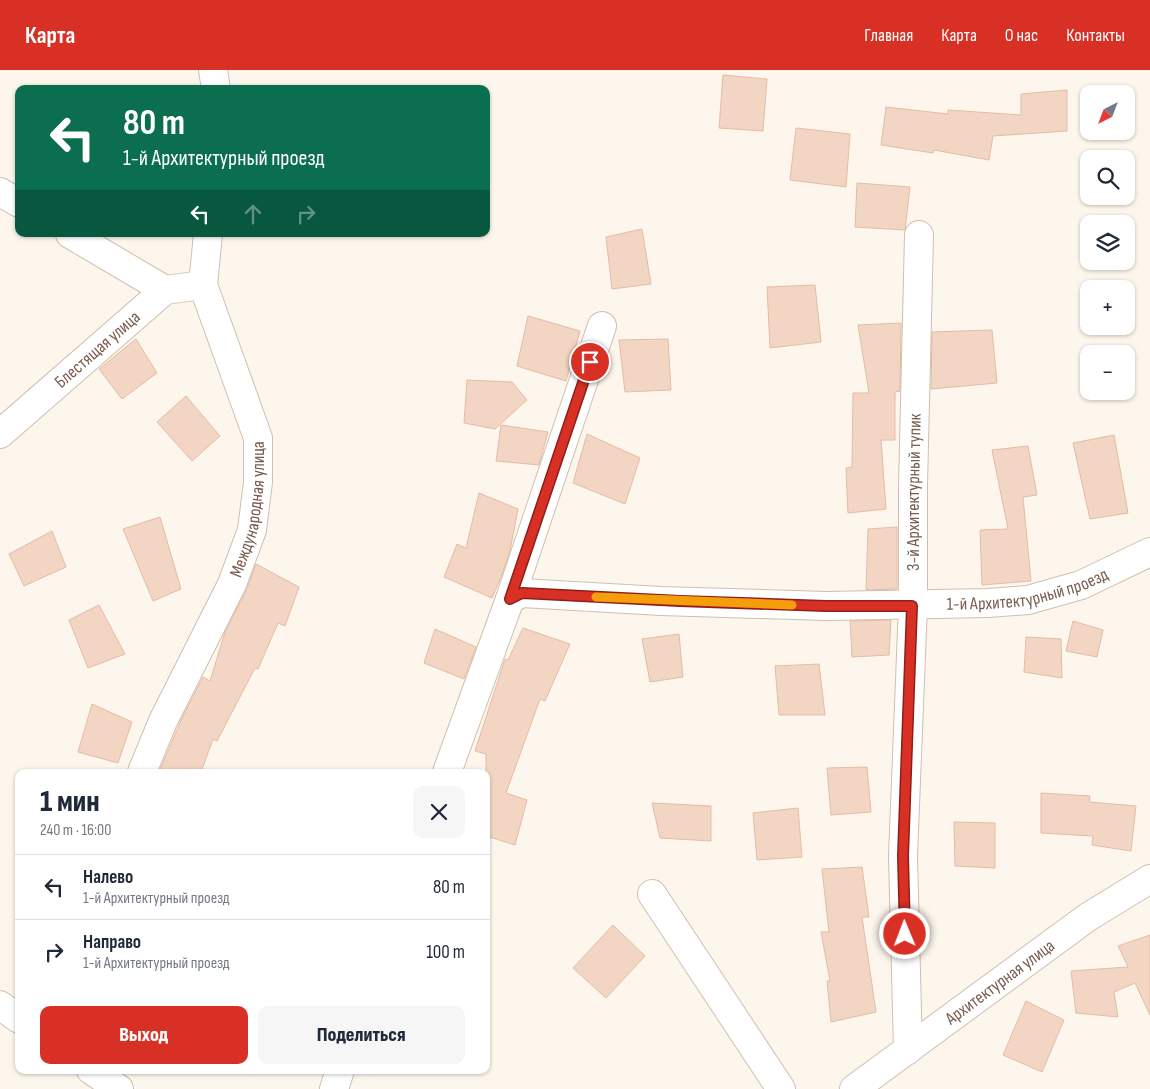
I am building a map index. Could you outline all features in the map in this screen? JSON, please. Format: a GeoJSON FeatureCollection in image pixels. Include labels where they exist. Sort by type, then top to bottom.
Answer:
{"type":"FeatureCollection","features":[{"type":"Feature","properties":{"kind":"street"},"geometry":{"type":"LineString","coordinates":[[213,70],[215,85]]}},
{"type":"Feature","properties":{"kind":"street"},"geometry":{"type":"LineString","coordinates":[[0,192],[15,201]]}},
{"type":"Feature","properties":{"kind":"street","name":"3-й Архитектурный тупик"},"geometry":{"type":"LineString","coordinates":[[908,1050],[903,856],[912,606],[919,235]]}},
{"type":"Feature","properties":{"kind":"street"},"geometry":{"type":"LineString","coordinates":[[75,237],[166,290],[203,285]]}},
{"type":"Feature","properties":{"kind":"street","name":"Международная улица"},"geometry":{"type":"LineString","coordinates":[[143,769],[163,722],[232,584],[252,530],[258,482],[258,438],[203,285],[208,237]]}},
{"type":"Feature","properties":{"kind":"street","name":"Блестящая улица"},"geometry":{"type":"LineString","coordinates":[[3,426],[166,290]]}},
{"type":"Feature","properties":{"kind":"street"},"geometry":{"type":"LineString","coordinates":[[448,769],[510,599],[602,326]]}},
{"type":"Feature","properties":{"kind":"street","name":"1-й Архитектурный проезд"},"geometry":{"type":"LineString","coordinates":[[510,599],[522,593],[671,601],[826,606],[912,606],[988,603],[1028,600],[1082,585],[1150,552]]}},
{"type":"Feature","properties":{"kind":"street","name":"Архитектурная улица"},"geometry":{"type":"LineString","coordinates":[[854,1089],[1088,917],[1150,879]]}},
{"type":"Feature","properties":{"kind":"street"},"geometry":{"type":"LineString","coordinates":[[652,894],[781,1089]]}},
{"type":"Feature","properties":{"kind":"street"},"geometry":{"type":"LineString","coordinates":[[0,1005],[15,1016]]}},
{"type":"Feature","properties":{"kind":"street"},"geometry":{"type":"LineString","coordinates":[[97,1074],[120,1089]]}},
{"type":"Feature","properties":{"kind":"street"},"geometry":{"type":"LineString","coordinates":[[334,1089],[339,1074]]}},
{"type":"Feature","properties":{"kind":"building"},"geometry":{"type":"Polygon","coordinates":[[[723,75],[767,79],[763,131],[719,128],[723,75]]]}},
{"type":"Feature","properties":{"kind":"building"},"geometry":{"type":"Polygon","coordinates":[[[1067,90],[1067,131],[993,136],[989,160],[934,150],[933,153],[881,145],[886,107],[948,114],[948,110],[1021,115],[1021,94],[1067,90]]]}},
{"type":"Feature","properties":{"kind":"building"},"geometry":{"type":"Polygon","coordinates":[[[796,128],[850,134],[846,187],[790,180],[796,128]]]}},
{"type":"Feature","properties":{"kind":"building"},"geometry":{"type":"Polygon","coordinates":[[[857,183],[910,187],[905,230],[855,227],[857,183]]]}},
{"type":"Feature","properties":{"kind":"building"},"geometry":{"type":"Polygon","coordinates":[[[642,229],[651,284],[612,289],[606,237],[642,229]]]}},
{"type":"Feature","properties":{"kind":"building"},"geometry":{"type":"Polygon","coordinates":[[[815,285],[821,342],[770,348],[767,287],[815,285]]]}},
{"type":"Feature","properties":{"kind":"building"},"geometry":{"type":"Polygon","coordinates":[[[528,316],[580,331],[566,381],[517,366],[528,316]]]}},
{"type":"Feature","properties":{"kind":"building"},"geometry":{"type":"Polygon","coordinates":[[[901,323],[900,391],[895,392],[895,440],[881,440],[886,509],[848,513],[846,468],[852,467],[853,393],[869,393],[858,325],[901,323]]]}},
{"type":"Feature","properties":{"kind":"building"},"geometry":{"type":"Polygon","coordinates":[[[992,330],[997,383],[931,389],[932,332],[992,330]]]}},
{"type":"Feature","properties":{"kind":"building"},"geometry":{"type":"Polygon","coordinates":[[[136,339],[157,373],[122,399],[99,369],[136,339]]]}},
{"type":"Feature","properties":{"kind":"building"},"geometry":{"type":"Polygon","coordinates":[[[668,339],[671,390],[625,392],[619,340],[668,339]]]}},
{"type":"Feature","properties":{"kind":"building"},"geometry":{"type":"Polygon","coordinates":[[[467,380],[512,382],[527,400],[495,429],[464,423],[467,380]]]}},
{"type":"Feature","properties":{"kind":"building"},"geometry":{"type":"Polygon","coordinates":[[[186,396],[220,436],[192,461],[157,422],[186,396]]]}},
{"type":"Feature","properties":{"kind":"building"},"geometry":{"type":"Polygon","coordinates":[[[501,425],[548,432],[539,465],[496,461],[501,425]]]}},
{"type":"Feature","properties":{"kind":"building"},"geometry":{"type":"Polygon","coordinates":[[[587,434],[640,458],[625,504],[573,483],[587,434]]]}},
{"type":"Feature","properties":{"kind":"building"},"geometry":{"type":"Polygon","coordinates":[[[1114,435],[1128,513],[1090,519],[1073,443],[1114,435]]]}},
{"type":"Feature","properties":{"kind":"building"},"geometry":{"type":"Polygon","coordinates":[[[1028,446],[1037,495],[1023,497],[1031,581],[982,585],[980,530],[1008,529],[992,450],[1028,446]]]}},
{"type":"Feature","properties":{"kind":"building"},"geometry":{"type":"Polygon","coordinates":[[[479,493],[518,509],[510,551],[492,598],[444,577],[457,544],[466,548],[479,493]]]}},
{"type":"Feature","properties":{"kind":"building"},"geometry":{"type":"Polygon","coordinates":[[[160,517],[181,589],[153,601],[123,529],[160,517]]]}},
{"type":"Feature","properties":{"kind":"building"},"geometry":{"type":"Polygon","coordinates":[[[897,527],[897,589],[866,590],[868,529],[897,527]]]}},
{"type":"Feature","properties":{"kind":"building"},"geometry":{"type":"Polygon","coordinates":[[[52,531],[66,567],[24,586],[9,554],[52,531]]]}},
{"type":"Feature","properties":{"kind":"building"},"geometry":{"type":"Polygon","coordinates":[[[256,564],[299,587],[285,626],[278,623],[258,669],[255,668],[217,741],[213,739],[202,769],[160,769],[182,718],[203,677],[210,681],[225,632],[246,591],[256,564]]]}},
{"type":"Feature","properties":{"kind":"building"},"geometry":{"type":"Polygon","coordinates":[[[99,605],[125,654],[88,668],[69,620],[99,605]]]}},
{"type":"Feature","properties":{"kind":"building"},"geometry":{"type":"Polygon","coordinates":[[[891,620],[889,655],[852,657],[850,621],[891,620]]]}},
{"type":"Feature","properties":{"kind":"building"},"geometry":{"type":"Polygon","coordinates":[[[1073,621],[1103,630],[1097,657],[1066,651],[1073,621]]]}},
{"type":"Feature","properties":{"kind":"building"},"geometry":{"type":"Polygon","coordinates":[[[523,628],[570,644],[545,701],[540,699],[506,793],[527,800],[515,845],[490,837],[490,769],[486,769],[486,754],[475,751],[505,659],[508,660],[523,628]]]}},
{"type":"Feature","properties":{"kind":"building"},"geometry":{"type":"Polygon","coordinates":[[[435,629],[476,647],[464,679],[424,663],[435,629]]]}},
{"type":"Feature","properties":{"kind":"building"},"geometry":{"type":"Polygon","coordinates":[[[679,634],[683,677],[650,682],[642,639],[679,634]]]}},
{"type":"Feature","properties":{"kind":"building"},"geometry":{"type":"Polygon","coordinates":[[[1026,637],[1061,639],[1062,678],[1024,672],[1026,637]]]}},
{"type":"Feature","properties":{"kind":"building"},"geometry":{"type":"Polygon","coordinates":[[[819,664],[825,715],[779,715],[775,666],[819,664]]]}},
{"type":"Feature","properties":{"kind":"building"},"geometry":{"type":"Polygon","coordinates":[[[92,704],[132,722],[118,763],[78,752],[92,704]]]}},
{"type":"Feature","properties":{"kind":"building"},"geometry":{"type":"Polygon","coordinates":[[[867,767],[871,812],[831,815],[827,768],[867,767]]]}},
{"type":"Feature","properties":{"kind":"building"},"geometry":{"type":"Polygon","coordinates":[[[1041,793],[1090,796],[1089,802],[1136,806],[1131,851],[1092,845],[1093,836],[1041,833],[1041,793]]]}},
{"type":"Feature","properties":{"kind":"building"},"geometry":{"type":"Polygon","coordinates":[[[652,803],[711,806],[711,841],[660,838],[652,803]]]}},
{"type":"Feature","properties":{"kind":"building"},"geometry":{"type":"Polygon","coordinates":[[[798,808],[802,857],[757,860],[753,813],[798,808]]]}},
{"type":"Feature","properties":{"kind":"building"},"geometry":{"type":"Polygon","coordinates":[[[954,822],[995,823],[995,868],[955,866],[954,822]]]}},
{"type":"Feature","properties":{"kind":"building"},"geometry":{"type":"Polygon","coordinates":[[[862,867],[869,917],[862,917],[876,1012],[831,1022],[827,981],[830,981],[821,932],[829,932],[822,869],[862,867]]]}},
{"type":"Feature","properties":{"kind":"building"},"geometry":{"type":"Polygon","coordinates":[[[613,925],[645,956],[606,998],[573,968],[613,925]]]}},
{"type":"Feature","properties":{"kind":"building"},"geometry":{"type":"Polygon","coordinates":[[[1150,935],[1150,1015],[1135,983],[1114,992],[1118,1017],[1076,1013],[1071,971],[1128,967],[1118,946],[1150,935]]]}},
{"type":"Feature","properties":{"kind":"building"},"geometry":{"type":"Polygon","coordinates":[[[1026,1001],[1064,1020],[1042,1072],[1003,1055],[1026,1001]]]}},
{"type":"Feature","properties":{"kind":"slow traffic"},"geometry":{"type":"LineString","coordinates":[[596,597],[792,605]]}},
{"type":"Feature","properties":{"kind":"route"},"geometry":{"type":"LineString","coordinates":[[590,362],[510,599],[522,593],[826,606],[912,606],[903,856],[905,934]]}}]}
